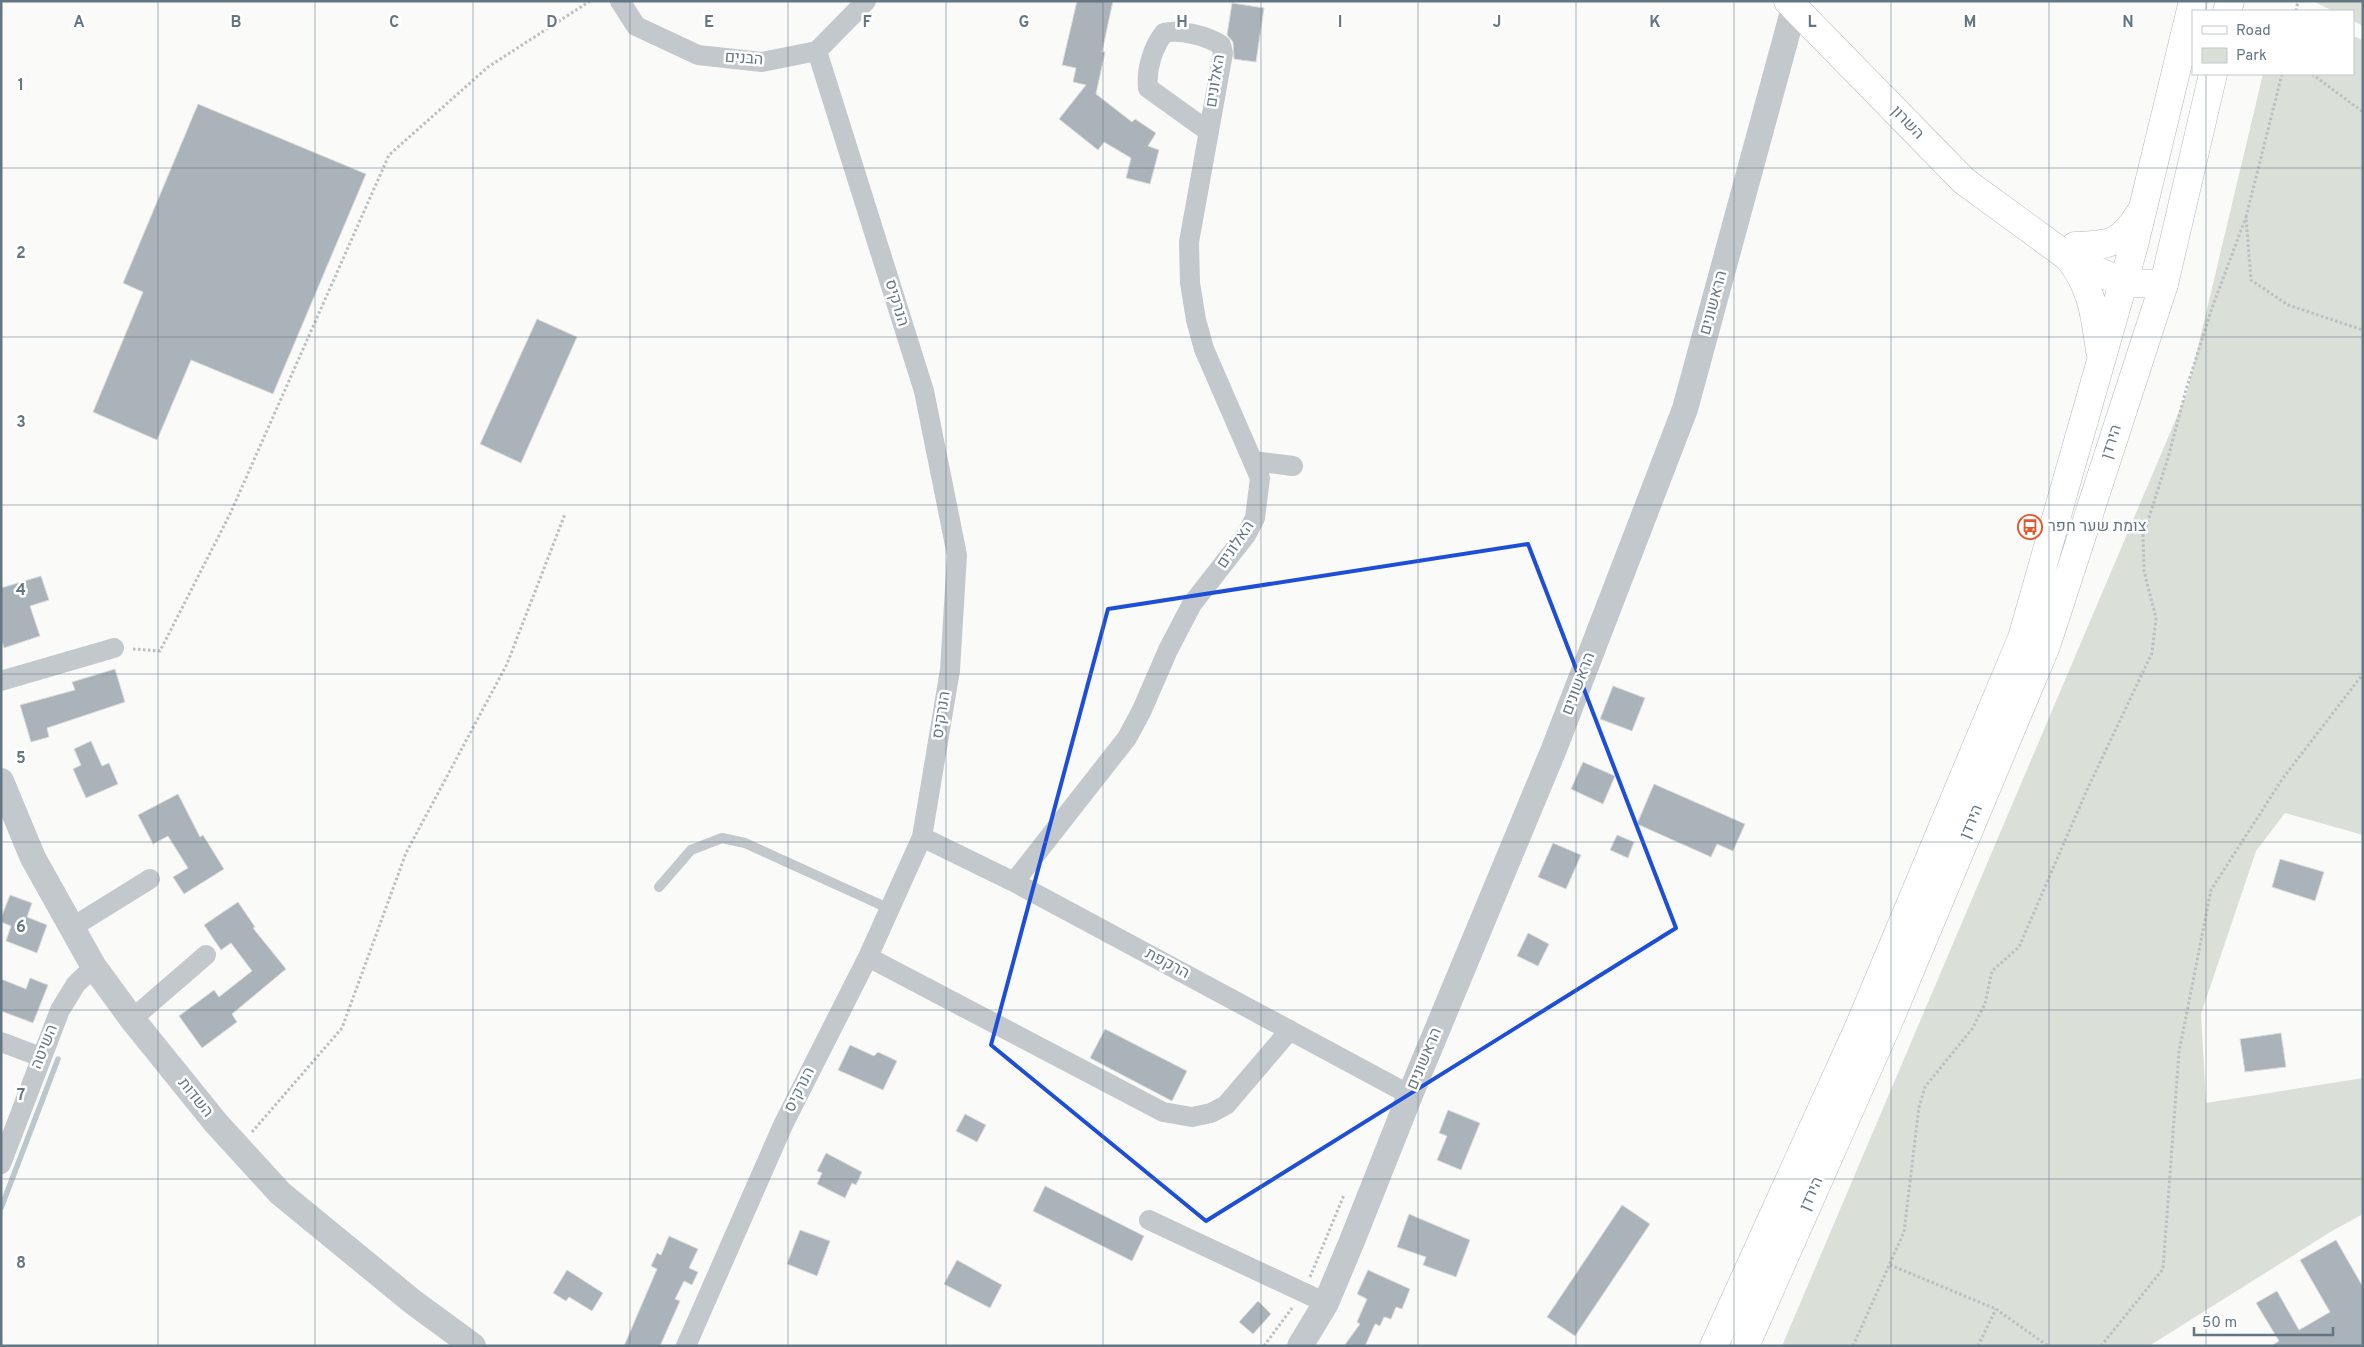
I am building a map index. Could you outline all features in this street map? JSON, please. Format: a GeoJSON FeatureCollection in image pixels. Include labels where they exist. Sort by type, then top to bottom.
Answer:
{"type":"FeatureCollection","features":[{"type":"Feature","properties":{"kind":"main road"},"geometry":{"type":"LineString","coordinates":[[2101,362],[2090,297],[2086,282],[2072,251],[2120,238],[2132,225],[2146,198],[2193,1]]}},
{"type":"Feature","properties":{"kind":"main road","name":"השרון"},"geometry":{"type":"LineString","coordinates":[[1793,4],[1964,181],[2035,234],[2126,272],[2164,284]]}},
{"type":"Feature","properties":{"kind":"main road","name":"הירדן"},"geometry":{"type":"LineString","coordinates":[[1745,1346],[1888,1023],[2046,646],[2164,284],[2213,75]]}},
{"type":"Feature","properties":{"kind":"main road","name":"הירדן"},"geometry":{"type":"LineString","coordinates":[[1714,1346],[1859,1027],[2022,638],[2146,198]]}},
{"type":"Feature","properties":{"kind":"street","name":"הבנים"},"geometry":{"type":"LineString","coordinates":[[620,1],[636,26],[698,55],[762,62],[817,51]]}},
{"type":"Feature","properties":{"kind":"street"},"geometry":{"type":"LineString","coordinates":[[817,51],[866,1]]}},
{"type":"Feature","properties":{"kind":"street","name":"הראשונים"},"geometry":{"type":"LineString","coordinates":[[1300,1346],[1314,1298],[1410,1095],[1554,749],[1685,409],[1793,4]]}},
{"type":"Feature","properties":{"kind":"street","name":"האלונים"},"geometry":{"type":"LineString","coordinates":[[1014,882],[1127,738],[1189,610],[1246,535],[1255,518],[1260,478],[1204,350],[1196,320],[1190,283],[1188,242],[1223,53],[1221,45],[1214,41],[1173,30],[1164,33],[1156,43],[1147,78],[1148,88],[1208,131]]}},
{"type":"Feature","properties":{"kind":"street","name":"הנרקיס"},"geometry":{"type":"LineString","coordinates":[[686,1346],[783,1125],[868,957],[922,837],[950,670],[957,555],[924,391],[817,51]]}},
{"type":"Feature","properties":{"kind":"street"},"geometry":{"type":"LineString","coordinates":[[1254,461],[1293,466]]}},
{"type":"Feature","properties":{"kind":"street"},"geometry":{"type":"LineString","coordinates":[[1,681],[114,648]]}},
{"type":"Feature","properties":{"kind":"street","name":"השדות"},"geometry":{"type":"LineString","coordinates":[[1,781],[32,858],[94,967],[132,1019],[216,1123],[280,1194],[413,1302],[473,1346]]}},
{"type":"Feature","properties":{"kind":"street","name":"הרקפת"},"geometry":{"type":"LineString","coordinates":[[922,837],[1014,882],[1410,1095]]}},
{"type":"Feature","properties":{"kind":"street"},"geometry":{"type":"LineString","coordinates":[[72,928],[150,879]]}},
{"type":"Feature","properties":{"kind":"street"},"geometry":{"type":"LineString","coordinates":[[132,1019],[206,955]]}},
{"type":"Feature","properties":{"kind":"street"},"geometry":{"type":"LineString","coordinates":[[868,957],[1162,1112],[1192,1118],[1210,1113],[1226,1105],[1290,1030]]}},
{"type":"Feature","properties":{"kind":"street","name":"השיטה"},"geometry":{"type":"LineString","coordinates":[[1,1164],[60,1010],[76,984],[94,967]]}},
{"type":"Feature","properties":{"kind":"street"},"geometry":{"type":"LineString","coordinates":[[1,1042],[41,1057]]}},
{"type":"Feature","properties":{"kind":"street"},"geometry":{"type":"LineString","coordinates":[[1148,1220],[1314,1298]]}},
{"type":"Feature","properties":{"kind":"lane"},"geometry":{"type":"LineString","coordinates":[[659,886],[691,850],[722,838],[745,843],[890,908]]}},
{"type":"Feature","properties":{"kind":"path"},"geometry":{"type":"LineString","coordinates":[[114,648],[160,651],[230,514],[389,155],[488,67],[590,1]]}},
{"type":"Feature","properties":{"kind":"path"},"geometry":{"type":"LineString","coordinates":[[1853,1346],[1904,1232],[1919,1107],[1925,1088],[1972,1029],[1985,1004],[1992,971],[2019,947],[2086,792],[2152,653],[2156,618],[2144,571],[2143,536],[2212,308],[2246,218],[2282,75]]}},
{"type":"Feature","properties":{"kind":"path"},"geometry":{"type":"LineString","coordinates":[[2313,75],[2363,112]]}},
{"type":"Feature","properties":{"kind":"path"},"geometry":{"type":"LineString","coordinates":[[2246,218],[2251,280],[2288,305],[2363,330]]}},
{"type":"Feature","properties":{"kind":"path"},"geometry":{"type":"LineString","coordinates":[[238,1148],[342,1028],[406,853],[507,664],[565,514]]}},
{"type":"Feature","properties":{"kind":"path"},"geometry":{"type":"LineString","coordinates":[[2101,1346],[2163,1269],[2179,1052],[2210,890],[2283,778],[2362,676]]}},
{"type":"Feature","properties":{"kind":"path"},"geometry":{"type":"LineString","coordinates":[[1264,1346],[1314,1298],[1345,1193]]}},
{"type":"Feature","properties":{"kind":"path"},"geometry":{"type":"LineString","coordinates":[[1890,1265],[1996,1309],[2048,1346]]}},
{"type":"Feature","properties":{"kind":"path"},"geometry":{"type":"LineString","coordinates":[[1978,1346],[1996,1309]]}},
{"type":"Feature","properties":{"kind":"highlighted area"},"geometry":{"type":"Polygon","coordinates":[[[1528,544],[1676,928],[1206,1221],[991,1045],[1108,609],[1528,544]]]}},
{"type":"Feature","properties":{"kind":"green space"},"geometry":{"type":"Polygon","coordinates":[[[2313,1],[2363,1],[2363,26],[2354,22],[2354,10],[2331,10],[2313,1]]]}},
{"type":"Feature","properties":{"kind":"green space"},"geometry":{"type":"Polygon","coordinates":[[[2354,36],[2363,40],[2363,835],[2285,813],[2256,851],[2201,1014],[2206,1103],[2363,1078],[2363,1214],[2332,1231],[2149,1346],[1782,1346],[2187,393],[2263,75],[2354,75],[2354,36]]]}},
{"type":"Feature","properties":{"kind":"building"},"geometry":{"type":"Polygon","coordinates":[[[1077,1],[1113,1],[1102,52],[1105,52],[1096,94],[1132,122],[1135,119],[1156,133],[1148,146],[1159,150],[1150,184],[1126,178],[1131,158],[1104,142],[1098,150],[1059,119],[1086,85],[1073,82],[1076,68],[1062,65],[1077,1]]]}},
{"type":"Feature","properties":{"kind":"building"},"geometry":{"type":"Polygon","coordinates":[[[1232,3],[1264,8],[1256,62],[1234,59],[1233,42],[1227,35],[1232,3]]]}},
{"type":"Feature","properties":{"kind":"building"},"geometry":{"type":"Polygon","coordinates":[[[198,104],[366,174],[273,394],[191,360],[157,440],[93,412],[143,292],[123,283],[198,104]]]}},
{"type":"Feature","properties":{"kind":"building"},"geometry":{"type":"Polygon","coordinates":[[[537,319],[577,337],[521,463],[480,444],[537,319]]]}},
{"type":"Feature","properties":{"kind":"building"},"geometry":{"type":"Polygon","coordinates":[[[41,576],[49,600],[30,606],[40,636],[4,648],[1,639],[1,588],[41,576]]]}},
{"type":"Feature","properties":{"kind":"building"},"geometry":{"type":"Polygon","coordinates":[[[115,669],[125,702],[47,728],[49,737],[31,742],[20,705],[75,690],[72,682],[115,669]]]}},
{"type":"Feature","properties":{"kind":"building"},"geometry":{"type":"Polygon","coordinates":[[[1613,686],[1645,698],[1632,731],[1600,719],[1613,686]]]}},
{"type":"Feature","properties":{"kind":"building"},"geometry":{"type":"Polygon","coordinates":[[[91,741],[102,766],[109,763],[118,784],[86,798],[73,769],[81,765],[74,749],[91,741]]]}},
{"type":"Feature","properties":{"kind":"building"},"geometry":{"type":"Polygon","coordinates":[[[1583,762],[1615,776],[1603,804],[1571,789],[1583,762]]]}},
{"type":"Feature","properties":{"kind":"building"},"geometry":{"type":"Polygon","coordinates":[[[1654,784],[1745,824],[1733,851],[1717,844],[1711,857],[1637,824],[1654,784]]]}},
{"type":"Feature","properties":{"kind":"building"},"geometry":{"type":"Polygon","coordinates":[[[178,794],[200,837],[203,835],[224,869],[184,894],[173,877],[188,868],[168,836],[153,844],[138,815],[178,794]]]}},
{"type":"Feature","properties":{"kind":"building"},"geometry":{"type":"Polygon","coordinates":[[[1617,835],[1634,842],[1628,858],[1610,850],[1617,835]]]}},
{"type":"Feature","properties":{"kind":"building"},"geometry":{"type":"Polygon","coordinates":[[[1553,843],[1581,855],[1566,889],[1538,877],[1553,843]]]}},
{"type":"Feature","properties":{"kind":"building"},"geometry":{"type":"Polygon","coordinates":[[[2280,859],[2324,872],[2315,901],[2272,887],[2280,859]]]}},
{"type":"Feature","properties":{"kind":"building"},"geometry":{"type":"Polygon","coordinates":[[[10,895],[32,903],[27,917],[47,925],[37,953],[6,941],[11,926],[1,922],[1,918],[10,895]]]}},
{"type":"Feature","properties":{"kind":"building"},"geometry":{"type":"Polygon","coordinates":[[[238,902],[255,927],[253,928],[286,969],[232,1014],[237,1022],[202,1048],[179,1016],[214,990],[219,997],[252,971],[231,943],[221,950],[204,925],[238,902]]]}},
{"type":"Feature","properties":{"kind":"building"},"geometry":{"type":"Polygon","coordinates":[[[1528,933],[1549,944],[1538,966],[1517,956],[1528,933]]]}},
{"type":"Feature","properties":{"kind":"building"},"geometry":{"type":"Polygon","coordinates":[[[30,978],[48,985],[33,1023],[1,1011],[1,979],[26,989],[30,978]]]}},
{"type":"Feature","properties":{"kind":"building"},"geometry":{"type":"Polygon","coordinates":[[[1105,1029],[1187,1071],[1172,1101],[1090,1058],[1105,1029]]]}},
{"type":"Feature","properties":{"kind":"building"},"geometry":{"type":"Polygon","coordinates":[[[2281,1033],[2286,1067],[2245,1072],[2240,1039],[2281,1033]]]}},
{"type":"Feature","properties":{"kind":"building"},"geometry":{"type":"Polygon","coordinates":[[[850,1045],[874,1056],[878,1052],[897,1061],[883,1090],[838,1070],[850,1045]]]}},
{"type":"Feature","properties":{"kind":"building"},"geometry":{"type":"Polygon","coordinates":[[[1448,1110],[1480,1123],[1461,1170],[1437,1160],[1447,1136],[1439,1133],[1448,1110]]]}},
{"type":"Feature","properties":{"kind":"building"},"geometry":{"type":"Polygon","coordinates":[[[965,1114],[986,1125],[977,1142],[956,1131],[965,1114]]]}},
{"type":"Feature","properties":{"kind":"building"},"geometry":{"type":"Polygon","coordinates":[[[826,1153],[862,1172],[856,1185],[852,1183],[845,1198],[817,1184],[822,1173],[817,1171],[826,1153]]]}},
{"type":"Feature","properties":{"kind":"building"},"geometry":{"type":"Polygon","coordinates":[[[1045,1186],[1144,1236],[1132,1261],[1033,1211],[1045,1186]]]}},
{"type":"Feature","properties":{"kind":"building"},"geometry":{"type":"Polygon","coordinates":[[[1622,1205],[1650,1224],[1575,1336],[1547,1317],[1622,1205]]]}},
{"type":"Feature","properties":{"kind":"building"},"geometry":{"type":"Polygon","coordinates":[[[1409,1214],[1470,1240],[1456,1277],[1423,1265],[1426,1257],[1397,1247],[1409,1214]]]}},
{"type":"Feature","properties":{"kind":"building"},"geometry":{"type":"Polygon","coordinates":[[[800,1230],[830,1241],[817,1276],[787,1264],[800,1230]]]}},
{"type":"Feature","properties":{"kind":"building"},"geometry":{"type":"Polygon","coordinates":[[[669,1236],[698,1249],[689,1268],[698,1272],[692,1285],[684,1281],[675,1299],[680,1301],[660,1346],[624,1346],[657,1269],[651,1266],[657,1253],[661,1255],[669,1236]]]}},
{"type":"Feature","properties":{"kind":"building"},"geometry":{"type":"Polygon","coordinates":[[[2336,1240],[2363,1287],[2363,1346],[2271,1346],[2279,1341],[2256,1303],[2277,1291],[2299,1330],[2330,1312],[2300,1260],[2336,1240]]]}},
{"type":"Feature","properties":{"kind":"building"},"geometry":{"type":"Polygon","coordinates":[[[957,1260],[1002,1285],[990,1308],[944,1284],[957,1260]]]}},
{"type":"Feature","properties":{"kind":"building"},"geometry":{"type":"Polygon","coordinates":[[[567,1270],[603,1293],[592,1311],[569,1297],[566,1301],[553,1293],[567,1270]]]}},
{"type":"Feature","properties":{"kind":"building"},"geometry":{"type":"Polygon","coordinates":[[[1368,1270],[1410,1289],[1402,1309],[1396,1307],[1391,1319],[1384,1317],[1380,1326],[1375,1324],[1365,1346],[1344,1346],[1360,1324],[1357,1322],[1367,1299],[1357,1294],[1368,1270]]]}},
{"type":"Feature","properties":{"kind":"building"},"geometry":{"type":"Polygon","coordinates":[[[1258,1301],[1271,1314],[1253,1334],[1239,1322],[1258,1301]]]}},
{"type":"Feature","properties":{"kind":"waterway"},"geometry":{"type":"LineString","coordinates":[[1,1208],[58,1059]]}},
{"type":"Feature","properties":{"kind":"place","name":"צומת שער חפר"},"geometry":{"type":"Point","coordinates":[2030,527]}}]}
